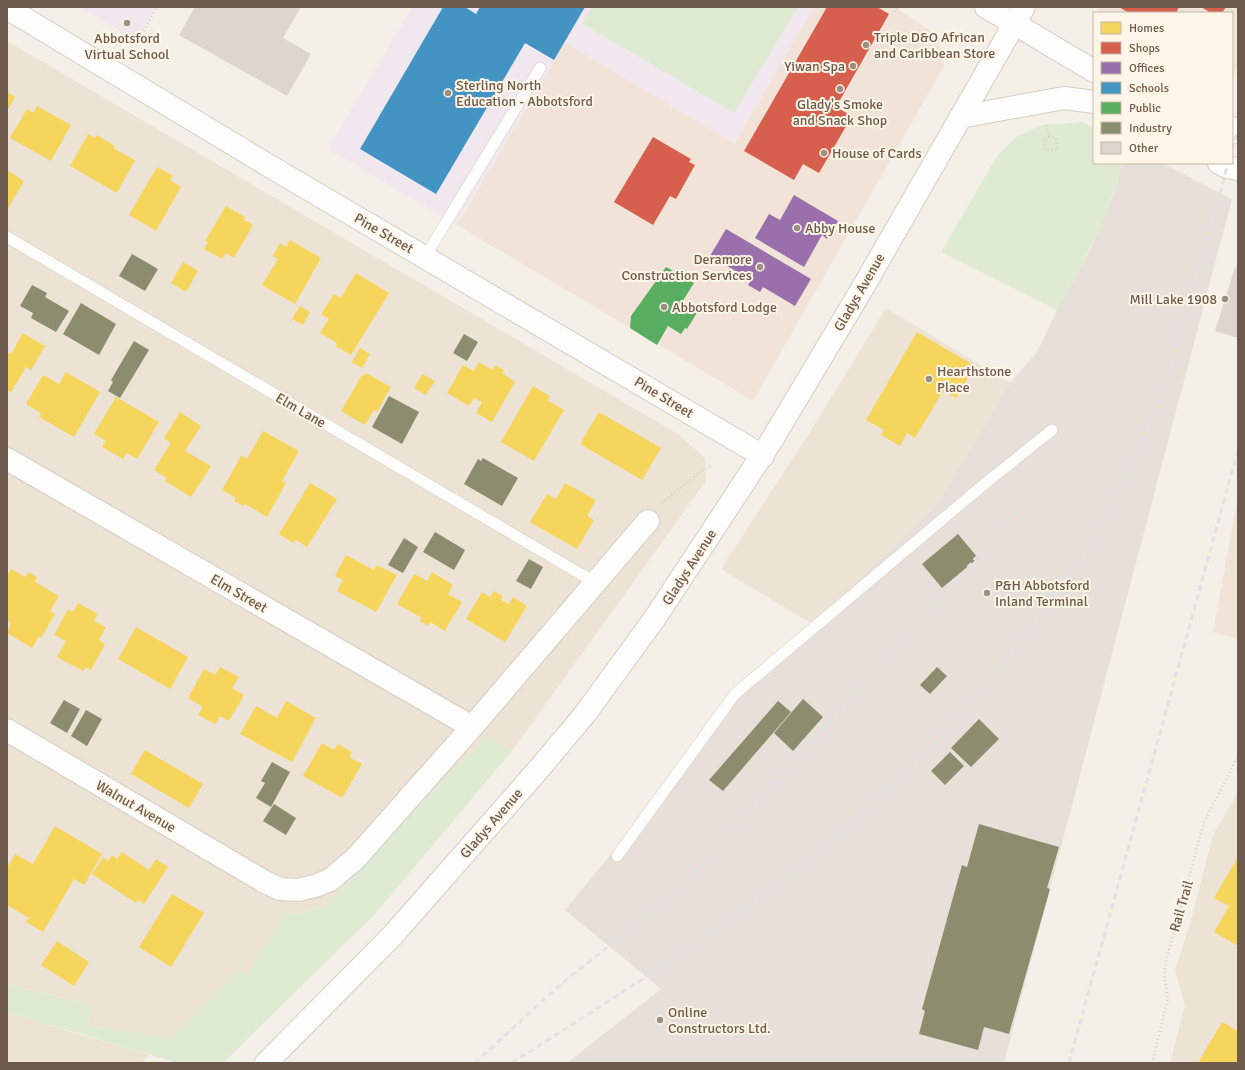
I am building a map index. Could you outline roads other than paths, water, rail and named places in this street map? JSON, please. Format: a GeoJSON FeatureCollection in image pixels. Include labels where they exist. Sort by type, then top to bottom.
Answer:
{"type":"FeatureCollection","features":[{"type":"Feature","properties":{"kind":"street"},"geometry":{"type":"LineString","coordinates":[[986,7],[1019,15],[1093,70]]}},
{"type":"Feature","properties":{"kind":"street","name":"Pine Street"},"geometry":{"type":"LineString","coordinates":[[7,8],[271,167],[762,456]]}},
{"type":"Feature","properties":{"kind":"street","name":"Gladys Avenue"},"geometry":{"type":"LineString","coordinates":[[266,1063],[392,936],[585,714],[656,618],[762,456],[862,289],[1019,15]]}},
{"type":"Feature","properties":{"kind":"street"},"geometry":{"type":"LineString","coordinates":[[960,117],[1064,98],[1093,102]]}},
{"type":"Feature","properties":{"kind":"street"},"geometry":{"type":"LineString","coordinates":[[1221,164],[1238,169]]}},
{"type":"Feature","properties":{"kind":"street","name":"Elm Street"},"geometry":{"type":"LineString","coordinates":[[7,459],[472,727]]}},
{"type":"Feature","properties":{"kind":"street"},"geometry":{"type":"LineString","coordinates":[[472,727],[648,521]]}},
{"type":"Feature","properties":{"kind":"street","name":"Walnut Avenue"},"geometry":{"type":"LineString","coordinates":[[7,730],[265,882],[280,889],[298,890],[315,886],[330,880],[356,858],[472,727]]}},
{"type":"Feature","properties":{"kind":"lane"},"geometry":{"type":"LineString","coordinates":[[424,257],[540,68]]}},
{"type":"Feature","properties":{"kind":"lane","name":"Elm Lane"},"geometry":{"type":"LineString","coordinates":[[7,237],[596,583]]}},
{"type":"Feature","properties":{"kind":"lane"},"geometry":{"type":"LineString","coordinates":[[617,856],[734,694],[976,491],[1052,430]]}},
{"type":"Feature","properties":{"kind":"railway"},"geometry":{"type":"LineString","coordinates":[[1233,147],[1238,130]]}},
{"type":"Feature","properties":{"kind":"railway"},"geometry":{"type":"LineString","coordinates":[[512,1063],[649,975],[796,873],[918,763],[991,680],[1088,548],[1117,497],[1150,425],[1170,370],[1209,236],[1228,164]]}},
{"type":"Feature","properties":{"kind":"railway"},"geometry":{"type":"LineString","coordinates":[[1069,1063],[1238,450]]}},
{"type":"Feature","properties":{"kind":"railway"},"geometry":{"type":"LineString","coordinates":[[475,1063],[561,984],[656,909],[700,867],[937,603],[1021,506]]}},
{"type":"Feature","properties":{"kind":"place","name":"Abbotsford Virtual School"},"geometry":{"type":"Point","coordinates":[127,23]}},
{"type":"Feature","properties":{"kind":"place","name":"Triple D&O African and Caribbean Store"},"geometry":{"type":"Point","coordinates":[866,45]}},
{"type":"Feature","properties":{"kind":"place","name":"Yiwan Spa"},"geometry":{"type":"Point","coordinates":[853,66]}},
{"type":"Feature","properties":{"kind":"place","name":"Glady's Smoke and Snack Shop"},"geometry":{"type":"Point","coordinates":[840,89]}},
{"type":"Feature","properties":{"kind":"place","name":"Sterling North Education - Abbotsford"},"geometry":{"type":"Point","coordinates":[448,93]}},
{"type":"Feature","properties":{"kind":"place","name":"House of Cards"},"geometry":{"type":"Point","coordinates":[824,153]}},
{"type":"Feature","properties":{"kind":"place","name":"Abby House"},"geometry":{"type":"Point","coordinates":[797,228]}},
{"type":"Feature","properties":{"kind":"place","name":"Deramore Construction Services"},"geometry":{"type":"Point","coordinates":[760,267]}},
{"type":"Feature","properties":{"kind":"place","name":"Mill Lake 1908"},"geometry":{"type":"Point","coordinates":[1225,299]}},
{"type":"Feature","properties":{"kind":"place","name":"Abbotsford Lodge"},"geometry":{"type":"Point","coordinates":[664,307]}},
{"type":"Feature","properties":{"kind":"place","name":"Hearthstone Place"},"geometry":{"type":"Point","coordinates":[929,379]}},
{"type":"Feature","properties":{"kind":"place","name":"P&H Abbotsford Inland Terminal"},"geometry":{"type":"Point","coordinates":[987,593]}},
{"type":"Feature","properties":{"kind":"place","name":"Online Constructors Ltd."},"geometry":{"type":"Point","coordinates":[660,1020]}}]}
